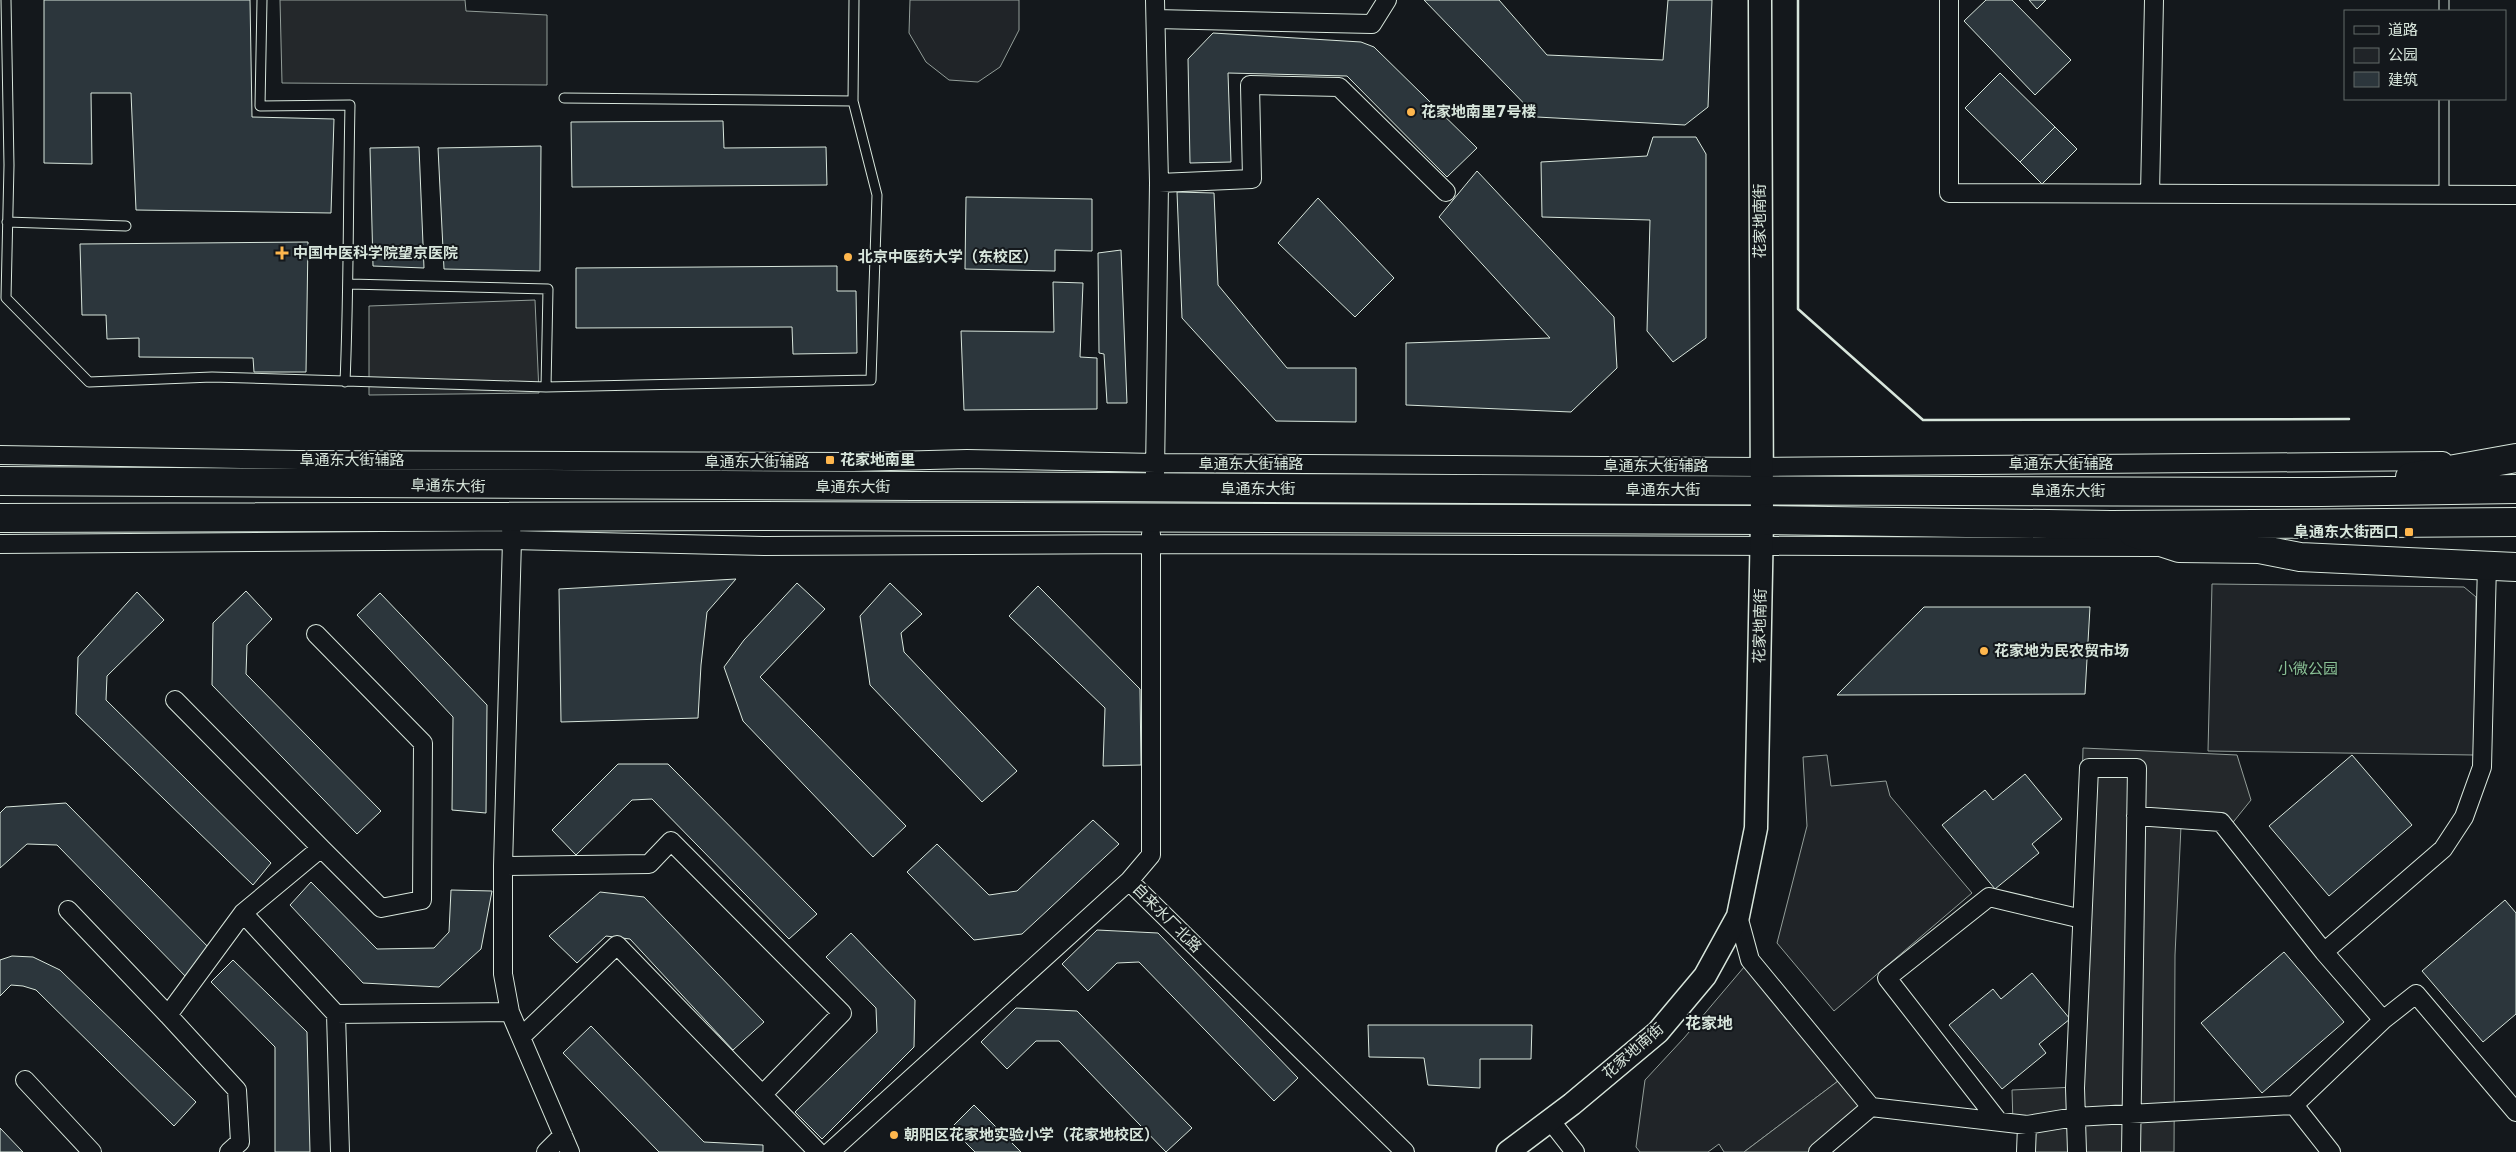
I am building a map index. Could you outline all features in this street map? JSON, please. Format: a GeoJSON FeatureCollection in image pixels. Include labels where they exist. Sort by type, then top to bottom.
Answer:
{"type":"FeatureCollection","features":[{"type":"Feature","properties":{"kind":"main road"},"geometry":{"type":"LineString","coordinates":[[2322,492],[2510,460]]}},
{"type":"Feature","properties":{"kind":"main road","name":"阜通东大街"},"geometry":{"type":"LineString","coordinates":[[0,481],[506,486],[1155,476],[1761,478],[2322,492],[2516,489]]}},
{"type":"Feature","properties":{"kind":"main road","name":"阜通东大街"},"geometry":{"type":"LineString","coordinates":[[0,518],[511,528],[1761,533],[2111,525],[2516,522]]}},
{"type":"Feature","properties":{"kind":"main road"},"geometry":{"type":"LineString","coordinates":[[2111,525],[2179,548],[2259,549],[2300,557],[2487,564],[2516,567]]}},
{"type":"Feature","properties":{"kind":"street"},"geometry":{"type":"LineString","coordinates":[[1155,0],[1159,183],[1155,476]]}},
{"type":"Feature","properties":{"kind":"street"},"geometry":{"type":"LineString","coordinates":[[1156,18],[1372,24],[1387,0]]}},
{"type":"Feature","properties":{"kind":"street","name":"花家地南街"},"geometry":{"type":"LineString","coordinates":[[1508,1152],[1658,1032],[1705,976],[1738,916],[1756,828],[1761,533],[1760,0]]}},
{"type":"Feature","properties":{"kind":"street"},"geometry":{"type":"LineString","coordinates":[[1949,0],[1949,193],[2516,195]]}},
{"type":"Feature","properties":{"kind":"street"},"geometry":{"type":"LineString","coordinates":[[2150,194],[2154,0]]}},
{"type":"Feature","properties":{"kind":"street"},"geometry":{"type":"LineString","coordinates":[[1159,183],[1252,179],[1250,85],[1339,87],[1446,192]]}},
{"type":"Feature","properties":{"kind":"street","name":"阜通东大街辅路"},"geometry":{"type":"LineString","coordinates":[[0,455],[313,460],[853,462],[967,459],[1155,476]]}},
{"type":"Feature","properties":{"kind":"street","name":"阜通东大街辅路"},"geometry":{"type":"LineString","coordinates":[[1761,478],[2510,460]]}},
{"type":"Feature","properties":{"kind":"street"},"geometry":{"type":"LineString","coordinates":[[0,544],[511,528],[503,866],[503,974],[510,1012],[570,1152]]}},
{"type":"Feature","properties":{"kind":"street","name":"自来水厂北路"},"geometry":{"type":"LineString","coordinates":[[1151,531],[1151,856],[1129,881],[1405,1152]]}},
{"type":"Feature","properties":{"kind":"street"},"geometry":{"type":"LineString","coordinates":[[1761,533],[2179,548]]}},
{"type":"Feature","properties":{"kind":"street"},"geometry":{"type":"LineString","coordinates":[[2324,952],[2443,849],[2464,817],[2482,768],[2487,564]]}},
{"type":"Feature","properties":{"kind":"street"},"geometry":{"type":"LineString","coordinates":[[175,700],[381,908],[422,900],[423,744],[316,634]]}},
{"type":"Feature","properties":{"kind":"street"},"geometry":{"type":"LineString","coordinates":[[2077,1152],[2075,1117],[2089,768],[2137,768],[2131,1152]]}},
{"type":"Feature","properties":{"kind":"street"},"geometry":{"type":"LineString","coordinates":[[2136,816],[2221,822],[2324,952],[2383,1020]]}},
{"type":"Feature","properties":{"kind":"street"},"geometry":{"type":"LineString","coordinates":[[503,866],[649,864],[670,841],[842,1013],[763,1094]]}},
{"type":"Feature","properties":{"kind":"street"},"geometry":{"type":"LineString","coordinates":[[168,1015],[243,913],[321,848]]}},
{"type":"Feature","properties":{"kind":"street"},"geometry":{"type":"LineString","coordinates":[[830,1152],[1129,881]]}},
{"type":"Feature","properties":{"kind":"street"},"geometry":{"type":"LineString","coordinates":[[1999,1122],[1887,978],[1989,897],[2082,919]]}},
{"type":"Feature","properties":{"kind":"street"},"geometry":{"type":"LineString","coordinates":[[68,910],[237,1090],[240,1142],[229,1152]]}},
{"type":"Feature","properties":{"kind":"street"},"geometry":{"type":"LineString","coordinates":[[243,913],[336,1014],[340,1152]]}},
{"type":"Feature","properties":{"kind":"street"},"geometry":{"type":"LineString","coordinates":[[1738,916],[1750,960],[1872,1107],[2027,1125],[2075,1117],[2294,1105],[2383,1020],[2416,994],[2516,1112]]}},
{"type":"Feature","properties":{"kind":"street"},"geometry":{"type":"LineString","coordinates":[[521,1037],[617,944],[818,1152]]}},
{"type":"Feature","properties":{"kind":"street"},"geometry":{"type":"LineString","coordinates":[[336,1014],[510,1012]]}},
{"type":"Feature","properties":{"kind":"street"},"geometry":{"type":"LineString","coordinates":[[25,1080],[92,1152]]}},
{"type":"Feature","properties":{"kind":"street"},"geometry":{"type":"LineString","coordinates":[[2294,1105],[2331,1152]]}},
{"type":"Feature","properties":{"kind":"street"},"geometry":{"type":"LineString","coordinates":[[1818,1152],[1872,1107]]}},
{"type":"Feature","properties":{"kind":"street"},"geometry":{"type":"LineString","coordinates":[[1550,1120],[1575,1152]]}},
{"type":"Feature","properties":{"kind":"street"},"geometry":{"type":"LineString","coordinates":[[2026,1152],[2027,1125]]}},
{"type":"Feature","properties":{"kind":"street"},"geometry":{"type":"LineString","coordinates":[[546,1152],[563,1136]]}},
{"type":"Feature","properties":{"kind":"lane"},"geometry":{"type":"LineString","coordinates":[[6,0],[9,165],[6,298],[89,382],[212,377],[546,387],[872,380],[877,195],[853,101],[854,0]]}},
{"type":"Feature","properties":{"kind":"lane"},"geometry":{"type":"LineString","coordinates":[[262,0],[260,106],[350,105],[349,284],[345,382]]}},
{"type":"Feature","properties":{"kind":"lane"},"geometry":{"type":"LineString","coordinates":[[564,98],[853,101]]}},
{"type":"Feature","properties":{"kind":"lane"},"geometry":{"type":"LineString","coordinates":[[2444,100],[2444,194]]}},
{"type":"Feature","properties":{"kind":"lane"},"geometry":{"type":"LineString","coordinates":[[8,222],[126,226]]}},
{"type":"Feature","properties":{"kind":"lane"},"geometry":{"type":"LineString","coordinates":[[349,284],[548,289],[546,387]]}},
{"type":"Feature","properties":{"kind":"green space"},"geometry":{"type":"Polygon","coordinates":[[[910,0],[1019,0],[1019,30],[1000,67],[978,82],[949,80],[926,62],[909,33],[910,0]]]}},
{"type":"Feature","properties":{"kind":"green space","name":"小微公园"},"geometry":{"type":"Polygon","coordinates":[[[2212,584],[2464,587],[2476,597],[2474,755],[2208,751],[2212,584]]]}},
{"type":"Feature","properties":{"kind":"green space"},"geometry":{"type":"Polygon","coordinates":[[[1827,755],[1831,786],[1886,781],[1890,796],[1972,893],[1834,1011],[1777,943],[1807,826],[1803,757],[1827,755]]]}},
{"type":"Feature","properties":{"kind":"green space"},"geometry":{"type":"Polygon","coordinates":[[[1750,960],[1846,1075],[1744,1152],[1724,1152],[1719,1144],[1708,1152],[1640,1152],[1636,1147],[1645,1080],[1684,1038],[1750,960]]]}},
{"type":"Feature","properties":{"kind":"shaded area"},"geometry":{"type":"Polygon","coordinates":[[[280,0],[465,0],[466,11],[547,15],[547,85],[282,83],[280,0]]]}},
{"type":"Feature","properties":{"kind":"shaded area"},"geometry":{"type":"Polygon","coordinates":[[[535,300],[539,393],[369,395],[369,306],[535,300]]]}},
{"type":"Feature","properties":{"kind":"shaded area"},"geometry":{"type":"Polygon","coordinates":[[[2083,748],[2237,755],[2251,800],[2226,831],[2181,826],[2175,955],[2174,1152],[2026,1152],[2027,1126],[2013,1124],[2012,1090],[2075,1087],[2083,748]]]}},
{"type":"Feature","properties":{"kind":"shaded area"},"geometry":{"type":"Polygon","coordinates":[[[1846,1075],[1871,1107],[1818,1152],[1744,1152],[1846,1075]]]}},
{"type":"Feature","properties":{"kind":"building"},"geometry":{"type":"Polygon","coordinates":[[[44,0],[250,0],[252,117],[334,119],[331,213],[136,210],[131,93],[91,93],[92,164],[44,163],[44,0]]]}},
{"type":"Feature","properties":{"kind":"building"},"geometry":{"type":"Polygon","coordinates":[[[1424,0],[1499,0],[1547,55],[1663,60],[1668,0],[1712,0],[1708,107],[1685,125],[1537,117],[1424,0]]]}},
{"type":"Feature","properties":{"kind":"building"},"geometry":{"type":"Polygon","coordinates":[[[1986,0],[2012,0],[2071,60],[2035,95],[1964,21],[1986,0]]]}},
{"type":"Feature","properties":{"kind":"building"},"geometry":{"type":"Polygon","coordinates":[[[2029,0],[2046,0],[2037,9],[2029,0]]]}},
{"type":"Feature","properties":{"kind":"building","name":"花家地南里7号楼"},"geometry":{"type":"Polygon","coordinates":[[[1213,33],[1361,42],[1374,47],[1477,148],[1447,177],[1347,76],[1228,73],[1231,162],[1190,163],[1188,59],[1213,33]]]}},
{"type":"Feature","properties":{"kind":"building"},"geometry":{"type":"Polygon","coordinates":[[[2000,73],[2055,127],[2020,162],[1965,108],[2000,73]]]}},
{"type":"Feature","properties":{"kind":"building"},"geometry":{"type":"Polygon","coordinates":[[[723,121],[724,148],[826,147],[827,185],[572,187],[571,122],[723,121]]]}},
{"type":"Feature","properties":{"kind":"building"},"geometry":{"type":"Polygon","coordinates":[[[2055,127],[2077,149],[2042,184],[2020,162],[2055,127]]]}},
{"type":"Feature","properties":{"kind":"building"},"geometry":{"type":"Polygon","coordinates":[[[1653,137],[1696,137],[1706,154],[1706,338],[1673,362],[1647,331],[1650,220],[1542,217],[1541,162],[1647,156],[1653,137]]]}},
{"type":"Feature","properties":{"kind":"building"},"geometry":{"type":"Polygon","coordinates":[[[541,146],[540,271],[444,269],[438,148],[541,146]]]}},
{"type":"Feature","properties":{"kind":"building"},"geometry":{"type":"Polygon","coordinates":[[[419,147],[424,268],[373,266],[370,148],[419,147]]]}},
{"type":"Feature","properties":{"kind":"building"},"geometry":{"type":"Polygon","coordinates":[[[1477,171],[1614,317],[1617,368],[1571,412],[1406,405],[1406,343],[1550,338],[1439,217],[1477,171]]]}},
{"type":"Feature","properties":{"kind":"building"},"geometry":{"type":"Polygon","coordinates":[[[1177,192],[1214,193],[1218,285],[1287,368],[1356,368],[1356,422],[1276,421],[1182,318],[1177,192]]]}},
{"type":"Feature","properties":{"kind":"building"},"geometry":{"type":"Polygon","coordinates":[[[966,197],[1092,199],[1092,251],[1055,250],[1055,271],[965,269],[966,197]]]}},
{"type":"Feature","properties":{"kind":"building"},"geometry":{"type":"Polygon","coordinates":[[[1318,198],[1394,278],[1355,317],[1278,243],[1318,198]]]}},
{"type":"Feature","properties":{"kind":"building"},"geometry":{"type":"Polygon","coordinates":[[[308,242],[306,372],[254,372],[253,358],[139,357],[139,338],[107,339],[106,315],[82,315],[80,244],[308,242]]]}},
{"type":"Feature","properties":{"kind":"building"},"geometry":{"type":"Polygon","coordinates":[[[1121,250],[1127,403],[1107,403],[1104,354],[1099,353],[1098,253],[1121,250]]]}},
{"type":"Feature","properties":{"kind":"building"},"geometry":{"type":"Polygon","coordinates":[[[837,266],[837,291],[856,291],[857,353],[793,354],[792,327],[576,328],[576,268],[837,266]]]}},
{"type":"Feature","properties":{"kind":"building"},"geometry":{"type":"Polygon","coordinates":[[[1053,282],[1083,283],[1080,357],[1097,358],[1097,409],[964,410],[961,331],[1054,332],[1053,282]]]}},
{"type":"Feature","properties":{"kind":"building"},"geometry":{"type":"Polygon","coordinates":[[[736,579],[707,612],[698,718],[561,722],[559,589],[736,579]]]}},
{"type":"Feature","properties":{"kind":"building"},"geometry":{"type":"Polygon","coordinates":[[[797,583],[825,609],[760,677],[906,826],[873,857],[743,721],[724,667],[744,640],[797,583]]]}},
{"type":"Feature","properties":{"kind":"building"},"geometry":{"type":"Polygon","coordinates":[[[890,583],[922,614],[901,633],[904,652],[1017,771],[982,802],[870,685],[860,616],[890,583]]]}},
{"type":"Feature","properties":{"kind":"building"},"geometry":{"type":"Polygon","coordinates":[[[1038,586],[1140,689],[1141,765],[1103,766],[1105,708],[1009,616],[1038,586]]]}},
{"type":"Feature","properties":{"kind":"building"},"geometry":{"type":"Polygon","coordinates":[[[246,591],[272,619],[247,645],[246,674],[381,811],[357,834],[212,685],[213,623],[246,591]]]}},
{"type":"Feature","properties":{"kind":"building"},"geometry":{"type":"Polygon","coordinates":[[[137,592],[164,620],[107,676],[106,700],[271,863],[253,885],[76,714],[78,657],[137,592]]]}},
{"type":"Feature","properties":{"kind":"building"},"geometry":{"type":"Polygon","coordinates":[[[380,593],[487,705],[486,813],[452,810],[453,717],[357,615],[380,593]]]}},
{"type":"Feature","properties":{"kind":"building","name":"花家地为民农贸市场"},"geometry":{"type":"Polygon","coordinates":[[[1924,607],[2090,607],[2085,694],[1837,695],[1924,607]]]}},
{"type":"Feature","properties":{"kind":"building"},"geometry":{"type":"Polygon","coordinates":[[[2352,755],[2412,825],[2329,896],[2269,826],[2352,755]]]}},
{"type":"Feature","properties":{"kind":"building"},"geometry":{"type":"Polygon","coordinates":[[[618,764],[668,764],[817,914],[789,939],[652,799],[632,800],[576,855],[552,830],[618,764]]]}},
{"type":"Feature","properties":{"kind":"building"},"geometry":{"type":"Polygon","coordinates":[[[2025,774],[2062,819],[2032,844],[2039,853],[1995,889],[1942,825],[1985,790],[1993,800],[2025,774]]]}},
{"type":"Feature","properties":{"kind":"building"},"geometry":{"type":"Polygon","coordinates":[[[66,803],[218,957],[190,981],[57,845],[27,844],[0,868],[0,813],[6,807],[66,803]]]}},
{"type":"Feature","properties":{"kind":"building"},"geometry":{"type":"Polygon","coordinates":[[[1093,820],[1119,844],[1022,934],[974,940],[907,872],[937,844],[989,895],[1017,891],[1093,820]]]}},
{"type":"Feature","properties":{"kind":"building"},"geometry":{"type":"Polygon","coordinates":[[[311,882],[377,949],[434,948],[449,932],[451,890],[492,891],[481,949],[439,987],[363,983],[290,905],[311,882]]]}},
{"type":"Feature","properties":{"kind":"building"},"geometry":{"type":"Polygon","coordinates":[[[600,892],[644,897],[764,1022],[733,1050],[630,939],[606,936],[577,963],[549,936],[600,892]]]}},
{"type":"Feature","properties":{"kind":"building"},"geometry":{"type":"Polygon","coordinates":[[[2505,900],[2516,913],[2516,1014],[2483,1042],[2422,971],[2505,900]]]}},
{"type":"Feature","properties":{"kind":"building"},"geometry":{"type":"Polygon","coordinates":[[[1097,930],[1158,933],[1298,1078],[1274,1101],[1139,962],[1117,963],[1088,991],[1062,964],[1097,930]]]}},
{"type":"Feature","properties":{"kind":"building"},"geometry":{"type":"Polygon","coordinates":[[[851,933],[915,1000],[914,1047],[822,1139],[795,1112],[877,1032],[876,1008],[826,957],[851,933]]]}},
{"type":"Feature","properties":{"kind":"building"},"geometry":{"type":"Polygon","coordinates":[[[2284,952],[2344,1022],[2262,1093],[2201,1023],[2284,952]]]}},
{"type":"Feature","properties":{"kind":"building"},"geometry":{"type":"Polygon","coordinates":[[[12,956],[33,957],[60,970],[196,1102],[174,1126],[36,990],[11,985],[0,996],[0,960],[12,956]]]}},
{"type":"Feature","properties":{"kind":"building"},"geometry":{"type":"Polygon","coordinates":[[[233,960],[307,1032],[310,1152],[275,1152],[275,1047],[211,982],[233,960]]]}},
{"type":"Feature","properties":{"kind":"building"},"geometry":{"type":"Polygon","coordinates":[[[2032,973],[2070,1019],[2039,1044],[2046,1053],[2002,1089],[1949,1025],[1993,989],[2001,999],[2032,973]]]}},
{"type":"Feature","properties":{"kind":"building"},"geometry":{"type":"Polygon","coordinates":[[[1016,1008],[1077,1011],[1192,1128],[1166,1152],[1059,1041],[1036,1041],[1007,1069],[981,1042],[1016,1008]]]}},
{"type":"Feature","properties":{"kind":"building"},"geometry":{"type":"Polygon","coordinates":[[[1368,1025],[1532,1025],[1531,1059],[1480,1059],[1480,1088],[1428,1085],[1424,1058],[1369,1057],[1368,1025]]]}},
{"type":"Feature","properties":{"kind":"building"},"geometry":{"type":"Polygon","coordinates":[[[591,1026],[704,1142],[763,1145],[763,1152],[659,1152],[563,1053],[591,1026]]]}},
{"type":"Feature","properties":{"kind":"building"},"geometry":{"type":"Polygon","coordinates":[[[974,1105],[1021,1152],[975,1152],[951,1128],[974,1105]]]}},
{"type":"Feature","properties":{"kind":"building"},"geometry":{"type":"Polygon","coordinates":[[[0,1128],[23,1152],[0,1152],[0,1128]]]}},
{"type":"Feature","properties":{"kind":"wall"},"geometry":{"type":"LineString","coordinates":[[1798,0],[1798,309],[1923,420],[2349,419]]}},
{"type":"Feature","properties":{"kind":"place","name":"花家地南里7号楼"},"geometry":{"type":"Point","coordinates":[1411,112]}},
{"type":"Feature","properties":{"kind":"place","name":"中国中医科学院望京医院"},"geometry":{"type":"Point","coordinates":[282,253]}},
{"type":"Feature","properties":{"kind":"place","name":"北京中医药大学（东校区）"},"geometry":{"type":"Point","coordinates":[848,257]}},
{"type":"Feature","properties":{"kind":"place","name":"花家地南里"},"geometry":{"type":"Point","coordinates":[830,460]}},
{"type":"Feature","properties":{"kind":"place","name":"阜通东大街西口"},"geometry":{"type":"Point","coordinates":[2409,532]}},
{"type":"Feature","properties":{"kind":"place","name":"花家地为民农贸市场"},"geometry":{"type":"Point","coordinates":[1984,651]}},
{"type":"Feature","properties":{"kind":"place","name":"朝阳区花家地实验小学（花家地校区）"},"geometry":{"type":"Point","coordinates":[894,1135]}},
{"type":"Feature","properties":{"kind":"district","name":"花家地"},"geometry":{"type":"Point","coordinates":[1709,1023]}}]}
